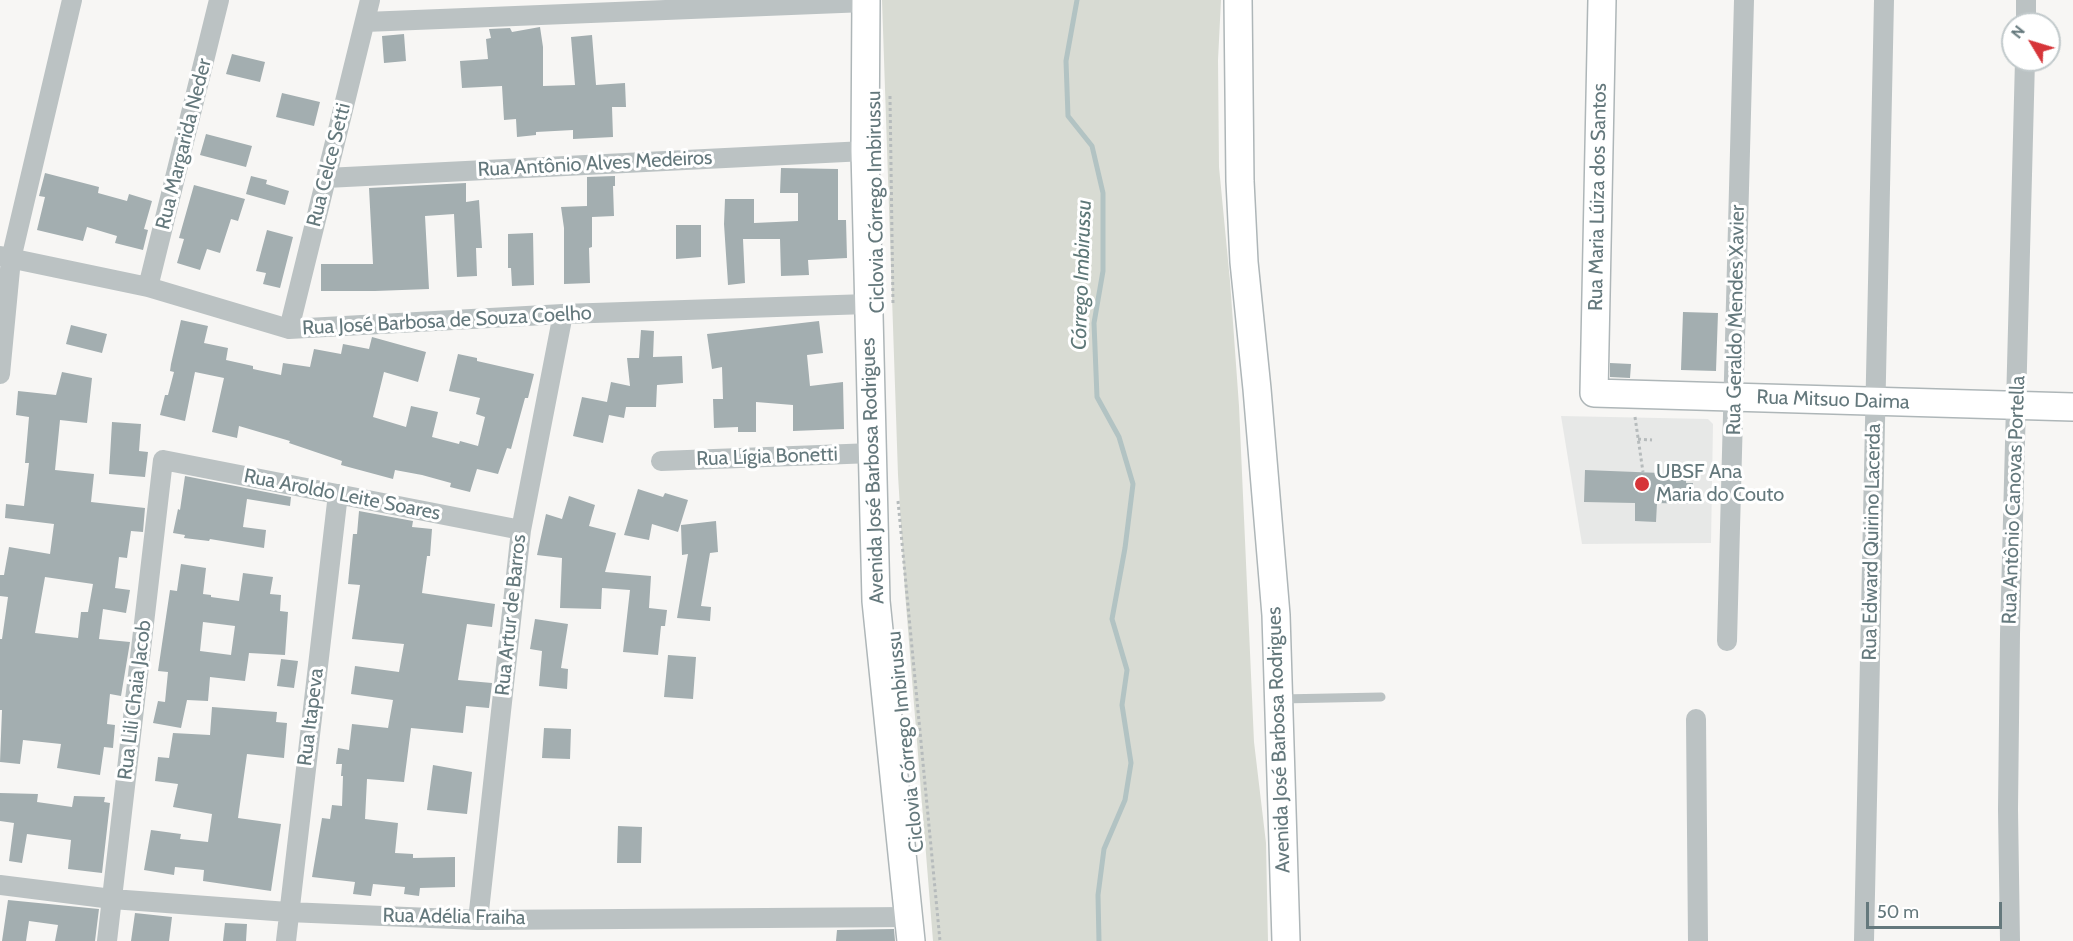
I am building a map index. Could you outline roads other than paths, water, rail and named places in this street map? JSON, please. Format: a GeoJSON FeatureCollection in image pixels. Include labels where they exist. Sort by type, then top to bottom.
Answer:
{"type":"FeatureCollection","features":[{"type":"Feature","properties":{"kind":"main road","name":"Avenida José Barbosa Rodrigues"},"geometry":{"type":"LineString","coordinates":[[1238,0],[1240,181],[1244,262],[1276,615],[1286,941]]}},
{"type":"Feature","properties":{"kind":"main road","name":"Rua Maria Lúiza dos Santos"},"geometry":{"type":"LineString","coordinates":[[1594,393],[1602,0]]}},
{"type":"Feature","properties":{"kind":"main road","name":"Avenida José Barbosa Rodrigues"},"geometry":{"type":"LineString","coordinates":[[866,1],[865,151],[876,602],[910,929]]}},
{"type":"Feature","properties":{"kind":"main road","name":"Rua Mitsuo Daima"},"geometry":{"type":"LineString","coordinates":[[1594,393],[2073,407]]}},
{"type":"Feature","properties":{"kind":"street"},"geometry":{"type":"LineString","coordinates":[[0,374],[6,257],[72,0]]}},
{"type":"Feature","properties":{"kind":"street","name":"Rua Margarida Neder"},"geometry":{"type":"LineString","coordinates":[[148,288],[219,0]]}},
{"type":"Feature","properties":{"kind":"street","name":"Rua Celce Setti"},"geometry":{"type":"LineString","coordinates":[[289,329],[370,0]]}},
{"type":"Feature","properties":{"kind":"street","name":"Rua Geraldo Mendes Xavier"},"geometry":{"type":"LineString","coordinates":[[1727,640],[1744,0]]}},
{"type":"Feature","properties":{"kind":"street","name":"Rua Edward Quirino Lacerda"},"geometry":{"type":"LineString","coordinates":[[1864,941],[1884,0]]}},
{"type":"Feature","properties":{"kind":"street"},"geometry":{"type":"LineString","coordinates":[[365,22],[866,1]]}},
{"type":"Feature","properties":{"kind":"street","name":"Rua Antônio Canovas Portella"},"geometry":{"type":"LineString","coordinates":[[2010,941],[2008,809],[2010,634],[2025,72]]}},
{"type":"Feature","properties":{"kind":"street","name":"Rua Antônio Alves Medeiros"},"geometry":{"type":"LineString","coordinates":[[326,178],[865,151]]}},
{"type":"Feature","properties":{"kind":"street","name":"Rua José Barbosa de Souza Coelho"},"geometry":{"type":"LineString","coordinates":[[6,257],[148,288],[289,329],[563,314],[868,304]]}},
{"type":"Feature","properties":{"kind":"street","name":"Rua Artur de Barros"},"geometry":{"type":"LineString","coordinates":[[478,920],[520,530],[563,314]]}},
{"type":"Feature","properties":{"kind":"street","name":"Rua Lígia Bonetti"},"geometry":{"type":"LineString","coordinates":[[661,461],[873,453]]}},
{"type":"Feature","properties":{"kind":"street","name":"Rua Aroldo Leite Soares"},"geometry":{"type":"LineString","coordinates":[[163,459],[520,530]]}},
{"type":"Feature","properties":{"kind":"street","name":"Rua Lili Chaia Jacob"},"geometry":{"type":"LineString","coordinates":[[107,941],[163,459]]}},
{"type":"Feature","properties":{"kind":"street","name":"Rua Itapeva"},"geometry":{"type":"LineString","coordinates":[[286,941],[338,494]]}},
{"type":"Feature","properties":{"kind":"street"},"geometry":{"type":"LineString","coordinates":[[1696,719],[1698,941]]}},
{"type":"Feature","properties":{"kind":"street","name":"Rua Adélia Fraiha"},"geometry":{"type":"LineString","coordinates":[[0,885],[112,899],[288,912],[478,920],[910,929]]}},
{"type":"Feature","properties":{"kind":"lane"},"geometry":{"type":"LineString","coordinates":[[1278,699],[1381,697]]}},
{"type":"Feature","properties":{"kind":"waterway","name":"Córrego Imbirussu"},"geometry":{"type":"LineString","coordinates":[[1077,0],[1066,61],[1068,116],[1092,146],[1103,193],[1103,271],[1094,323],[1097,397],[1119,437],[1133,484],[1125,548],[1112,619],[1127,670],[1122,705],[1131,763],[1125,800],[1104,849],[1098,895],[1099,941]]}},
{"type":"Feature","properties":{"kind":"place","name":"UBSF Ana Maria do Couto"},"geometry":{"type":"Point","coordinates":[1642,484]}}]}
